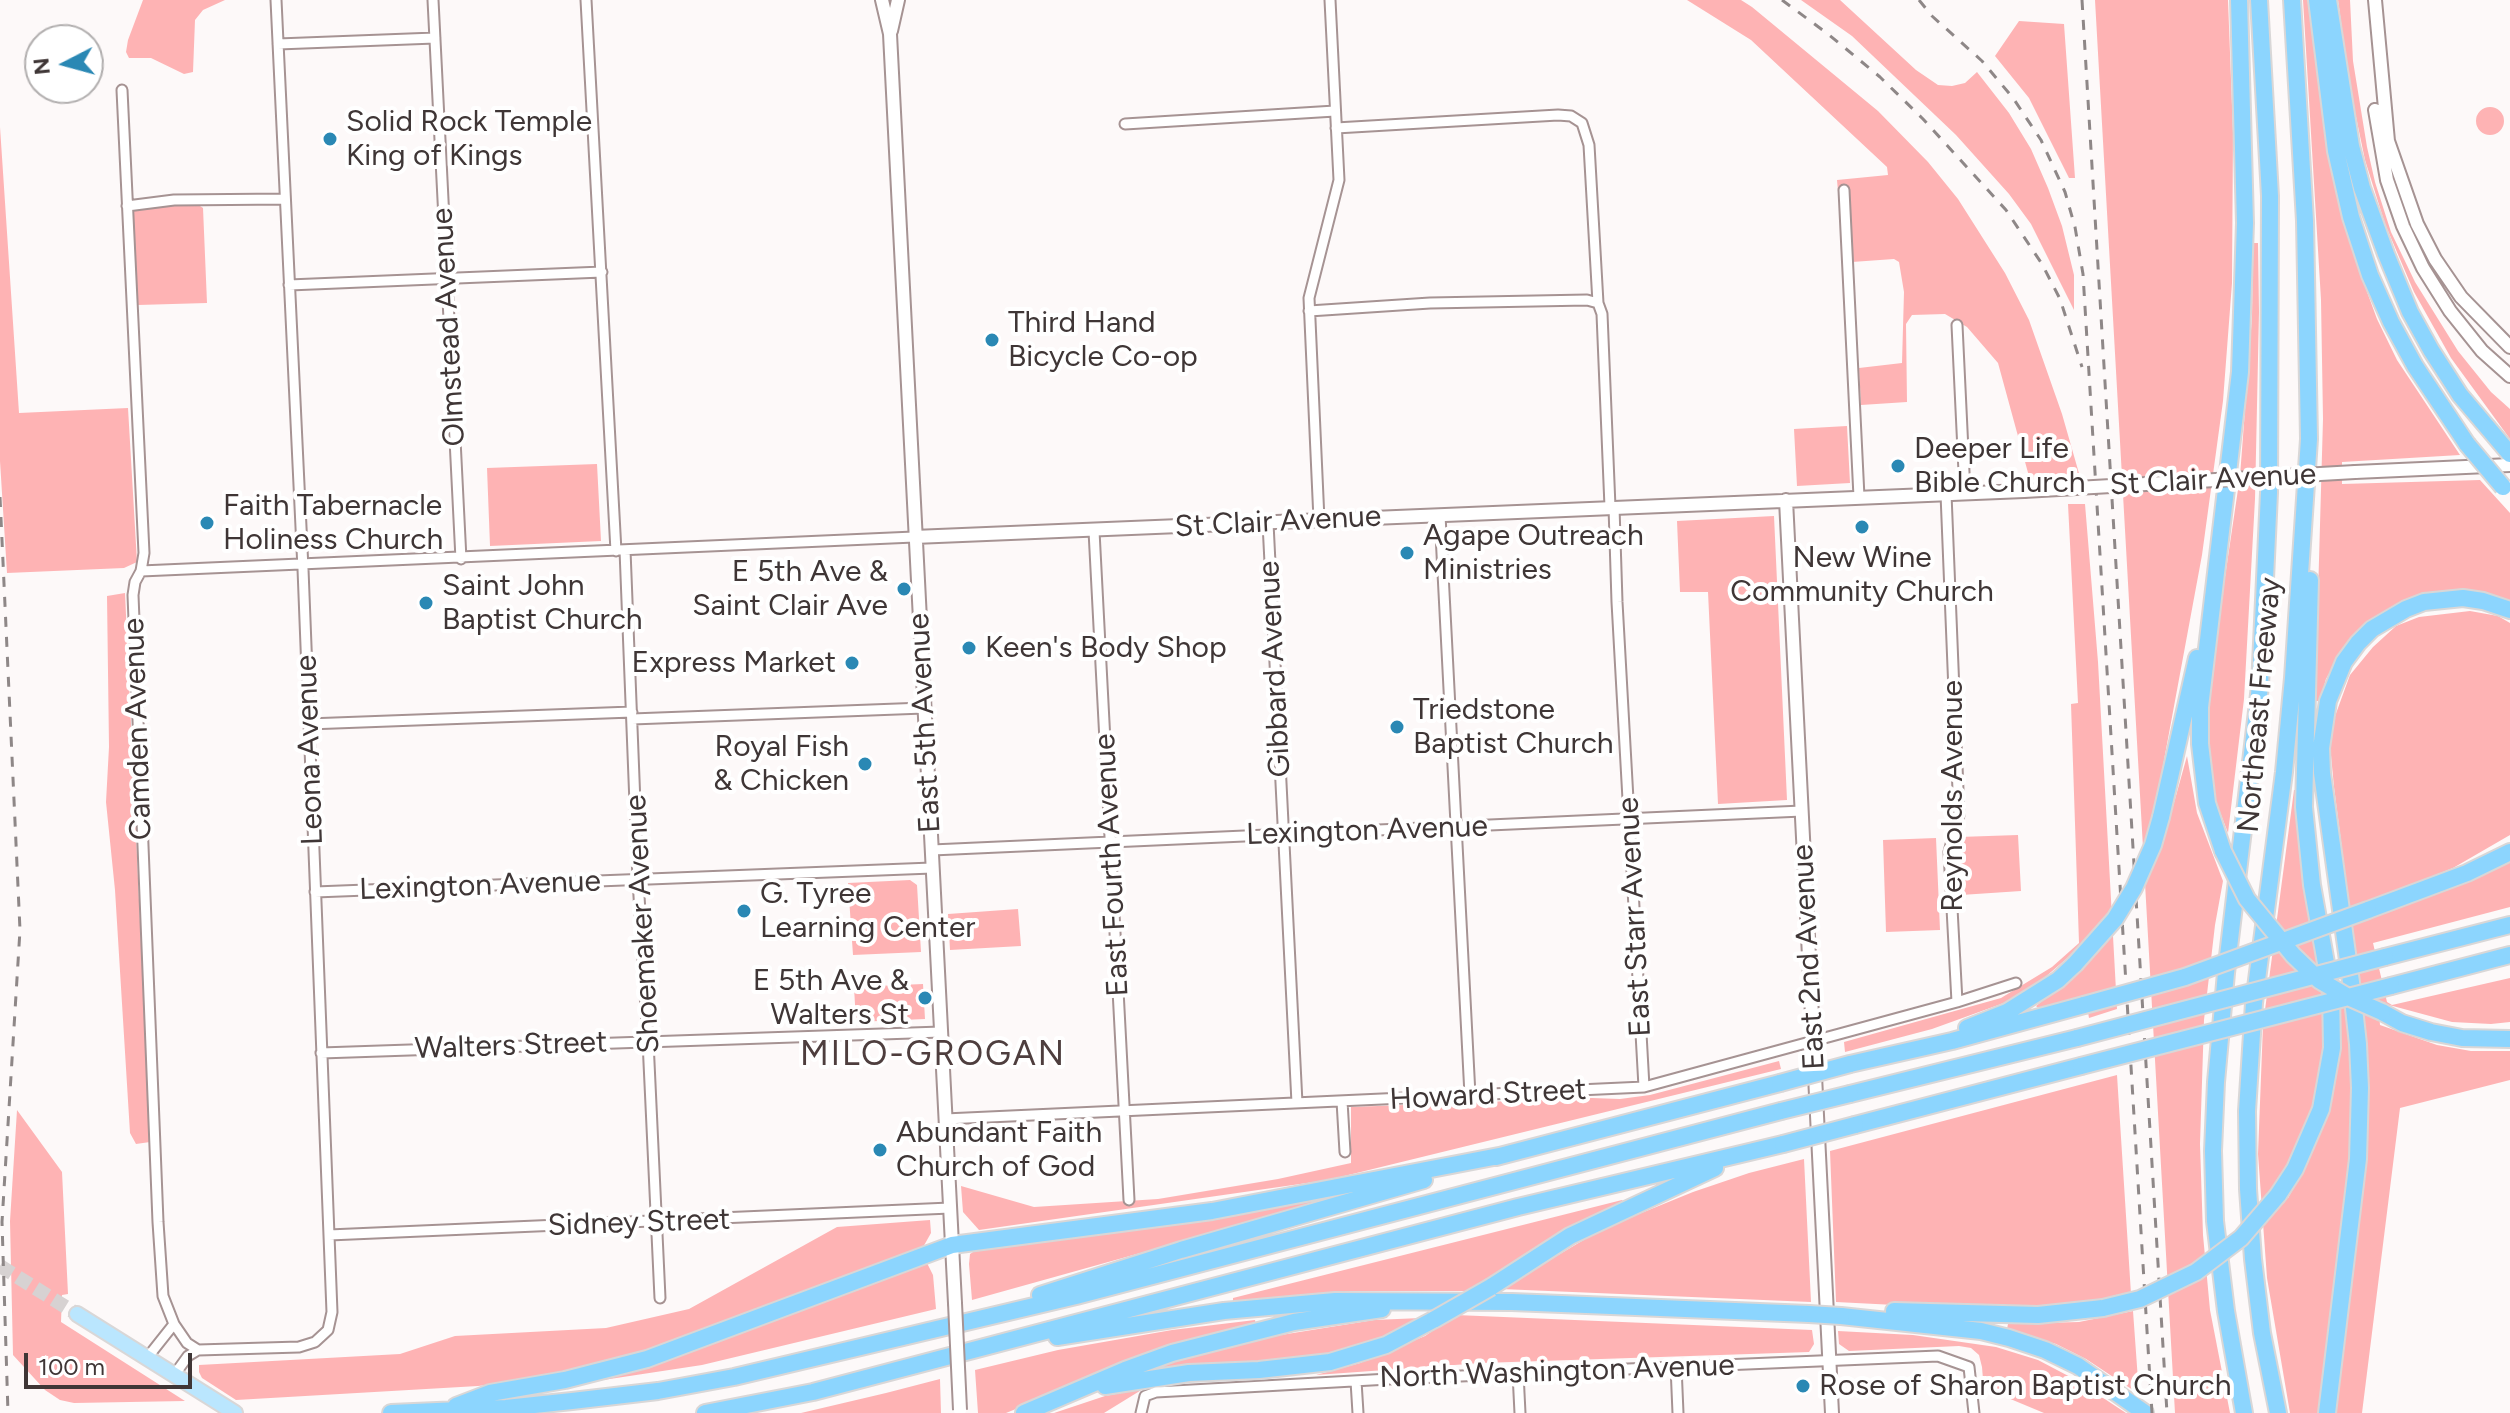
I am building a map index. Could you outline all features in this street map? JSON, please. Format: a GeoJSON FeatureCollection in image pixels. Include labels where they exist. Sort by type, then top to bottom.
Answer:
{"type":"FeatureCollection","features":[{"type":"Feature","properties":{"kind":"highway"},"geometry":{"type":"LineString","coordinates":[[2239,0],[2244,162],[2241,347],[2233,446],[2200,707],[2200,744],[2207,803],[2223,851],[2247,899],[2293,955],[2319,980],[2402,1023],[2431,1032],[2462,1038],[2510,1039]]}},
{"type":"Feature","properties":{"kind":"highway","name":"Northeast Freeway"},"geometry":{"type":"LineString","coordinates":[[2244,1413],[2228,1325],[2215,1221],[2213,1151],[2225,988],[2260,686],[2269,493],[2270,196],[2259,0]]}},
{"type":"Feature","properties":{"kind":"highway","name":"Northeast Freeway"},"geometry":{"type":"LineString","coordinates":[[2278,1413],[2262,1333],[2253,1259],[2248,1189],[2248,1097],[2256,987],[2293,678],[2309,439],[2305,221],[2292,0]]}},
{"type":"Feature","properties":{"kind":"highway"},"geometry":{"type":"LineString","coordinates":[[2317,0],[2336,151],[2351,217],[2370,275],[2415,366],[2467,444],[2506,491]]}},
{"type":"Feature","properties":{"kind":"highway"},"geometry":{"type":"LineString","coordinates":[[2328,0],[2351,146],[2362,188],[2386,254],[2410,312],[2431,350],[2460,395],[2504,449]]}},
{"type":"Feature","properties":{"kind":"highway"},"geometry":{"type":"LineString","coordinates":[[1841,1316],[1892,1311],[2038,1315],[2103,1308],[2140,1299],[2196,1272],[2241,1238],[2278,1195],[2295,1169],[2321,1109],[2332,1036],[2331,991],[2311,874],[2304,807],[2311,549],[2309,439]]}},
{"type":"Feature","properties":{"kind":"highway"},"geometry":{"type":"LineString","coordinates":[[1914,1048],[2007,1012],[2058,980],[2115,919],[2134,888],[2161,817],[2215,583]]}},
{"type":"Feature","properties":{"kind":"highway"},"geometry":{"type":"LineString","coordinates":[[2327,1413],[2358,1159],[2360,1088],[2351,982],[2322,773],[2321,748],[2328,701],[2344,662],[2358,643],[2372,629],[2406,609],[2424,602],[2463,598],[2510,610]]}},
{"type":"Feature","properties":{"kind":"highway"},"geometry":{"type":"LineString","coordinates":[[967,1321],[1086,1279],[1504,1155],[1850,1064],[1975,1035],[2185,977],[2467,873],[2510,852]]}},
{"type":"Feature","properties":{"kind":"highway"},"geometry":{"type":"LineString","coordinates":[[391,1413],[519,1407],[658,1391],[734,1377],[1185,1268],[1538,1173],[2077,1038],[2510,925]]}},
{"type":"Feature","properties":{"kind":"highway"},"geometry":{"type":"LineString","coordinates":[[705,1413],[813,1392],[981,1350],[1097,1316],[1518,1207],[1740,1155],[2510,955]]}},
{"type":"Feature","properties":{"kind":"highway"},"geometry":{"type":"LineString","coordinates":[[2382,1012],[2444,1027],[2470,1030],[2510,1028]]}},
{"type":"Feature","properties":{"kind":"highway"},"geometry":{"type":"LineString","coordinates":[[441,1412],[490,1393],[565,1380],[647,1359],[952,1245],[1212,1211],[1504,1155]]}},
{"type":"Feature","properties":{"kind":"highway"},"geometry":{"type":"LineString","coordinates":[[1080,1391],[1189,1373],[1259,1370],[1330,1362],[1386,1345],[1491,1287],[1570,1236],[1740,1155]]}},
{"type":"Feature","properties":{"kind":"highway"},"geometry":{"type":"LineString","coordinates":[[981,1350],[1224,1311],[1335,1301],[1512,1302],[1809,1314],[1981,1331],[2009,1338],[2045,1350],[2078,1366],[2140,1408]]}},
{"type":"Feature","properties":{"kind":"highway"},"geometry":{"type":"LineString","coordinates":[[1024,1413],[1149,1361],[1240,1334],[1294,1322],[1435,1301]]}},
{"type":"Feature","properties":{"kind":"main road"},"geometry":{"type":"LineString","coordinates":[[77,1314],[235,1413]]}},
{"type":"Feature","properties":{"kind":"street","name":"Leona Avenue"},"geometry":{"type":"LineString","coordinates":[[198,1350],[299,1347],[315,1342],[328,1330],[332,1312],[276,0]]}},
{"type":"Feature","properties":{"kind":"street","name":"Olmstead Avenue"},"geometry":{"type":"LineString","coordinates":[[433,0],[461,559]]}},
{"type":"Feature","properties":{"kind":"street","name":"Shoemaker Avenue"},"geometry":{"type":"LineString","coordinates":[[586,0],[632,716],[660,1298]]}},
{"type":"Feature","properties":{"kind":"street","name":"East 5th Avenue"},"geometry":{"type":"LineString","coordinates":[[882,0],[890,34],[960,1412]]}},
{"type":"Feature","properties":{"kind":"street","name":"East 5th Avenue"},"geometry":{"type":"LineString","coordinates":[[890,34],[898,0]]}},
{"type":"Feature","properties":{"kind":"street"},"geometry":{"type":"LineString","coordinates":[[1319,520],[1309,298],[1339,180],[1330,0]]}},
{"type":"Feature","properties":{"kind":"street"},"geometry":{"type":"LineString","coordinates":[[2375,0],[2388,141],[2417,224],[2435,259],[2461,297],[2510,347]]}},
{"type":"Feature","properties":{"kind":"street"},"geometry":{"type":"LineString","coordinates":[[278,44],[435,38]]}},
{"type":"Feature","properties":{"kind":"street"},"geometry":{"type":"LineString","coordinates":[[2377,39],[2375,92],[2378,130],[2387,180],[2403,226],[2423,268],[2450,311],[2482,351],[2510,376]]}},
{"type":"Feature","properties":{"kind":"street","name":"Camden Avenue"},"geometry":{"type":"LineString","coordinates":[[122,90],[142,490],[144,553],[133,595],[158,1222],[163,1296],[174,1324]]}},
{"type":"Feature","properties":{"kind":"street"},"geometry":{"type":"LineString","coordinates":[[1125,124],[1335,111]]}},
{"type":"Feature","properties":{"kind":"street","name":"East Starr Avenue"},"geometry":{"type":"LineString","coordinates":[[1336,128],[1558,115],[1571,116],[1582,123],[1589,145],[1598,303],[1602,314],[1644,1087]]}},
{"type":"Feature","properties":{"kind":"street"},"geometry":{"type":"LineString","coordinates":[[1844,190],[1859,497]]}},
{"type":"Feature","properties":{"kind":"street"},"geometry":{"type":"LineString","coordinates":[[127,206],[174,200],[285,199]]}},
{"type":"Feature","properties":{"kind":"street"},"geometry":{"type":"LineString","coordinates":[[289,285],[602,272]]}},
{"type":"Feature","properties":{"kind":"street"},"geometry":{"type":"LineString","coordinates":[[1309,311],[1430,303],[1587,300],[1598,303]]}},
{"type":"Feature","properties":{"kind":"street"},"geometry":{"type":"LineString","coordinates":[[1957,325],[1965,493]]}},
{"type":"Feature","properties":{"kind":"street","name":"St Clair Avenue"},"geometry":{"type":"LineString","coordinates":[[141,571],[2024,491],[2510,465]]}},
{"type":"Feature","properties":{"kind":"street","name":"Reynolds Avenue"},"geometry":{"type":"LineString","coordinates":[[1946,494],[1959,815],[1949,852],[1957,1002]]}},
{"type":"Feature","properties":{"kind":"street","name":"East 2nd Avenue"},"geometry":{"type":"LineString","coordinates":[[1786,500],[1832,1413]]}},
{"type":"Feature","properties":{"kind":"street"},"geometry":{"type":"LineString","coordinates":[[1440,515],[1470,1095]]}},
{"type":"Feature","properties":{"kind":"street","name":"Gibbard Avenue"},"geometry":{"type":"LineString","coordinates":[[1268,523],[1297,1103]]}},
{"type":"Feature","properties":{"kind":"street","name":"East Fourth Avenue"},"geometry":{"type":"LineString","coordinates":[[1094,531],[1129,1200]]}},
{"type":"Feature","properties":{"kind":"street"},"geometry":{"type":"LineString","coordinates":[[308,724],[924,708]]}},
{"type":"Feature","properties":{"kind":"street","name":"Lexington Avenue"},"geometry":{"type":"LineString","coordinates":[[932,850],[1802,811]]}},
{"type":"Feature","properties":{"kind":"street","name":"Lexington Avenue"},"geometry":{"type":"LineString","coordinates":[[315,892],[932,868]]}},
{"type":"Feature","properties":{"kind":"street","name":"Howard Street"},"geometry":{"type":"LineString","coordinates":[[945,1119],[1644,1087],[1957,1002],[2016,983]]}},
{"type":"Feature","properties":{"kind":"street","name":"Walters Street"},"geometry":{"type":"LineString","coordinates":[[321,1053],[941,1032]]}},
{"type":"Feature","properties":{"kind":"street"},"geometry":{"type":"LineString","coordinates":[[1342,1101],[1345,1152]]}},
{"type":"Feature","properties":{"kind":"street","name":"Sidney Street"},"geometry":{"type":"LineString","coordinates":[[329,1235],[950,1208]]}},
{"type":"Feature","properties":{"kind":"street"},"geometry":{"type":"LineString","coordinates":[[147,1358],[174,1324],[187,1343],[198,1350],[188,1356],[175,1374]]}},
{"type":"Feature","properties":{"kind":"street","name":"North Washington Avenue"},"geometry":{"type":"LineString","coordinates":[[1141,1413],[1145,1396],[1156,1392],[1938,1356],[1969,1367],[1974,1413]]}},
{"type":"Feature","properties":{"kind":"street"},"geometry":{"type":"LineString","coordinates":[[1676,1366],[1678,1413]]}},
{"type":"Feature","properties":{"kind":"street"},"geometry":{"type":"LineString","coordinates":[[1518,1373],[1520,1413]]}},
{"type":"Feature","properties":{"kind":"street"},"geometry":{"type":"LineString","coordinates":[[1356,1381],[1358,1413]]}},
{"type":"Feature","properties":{"kind":"shaded area"},"geometry":{"type":"Polygon","coordinates":[[[143,0],[225,0],[203,10],[195,20],[193,72],[184,74],[151,58],[129,58],[126,52],[128,40],[143,0]]]}},
{"type":"Feature","properties":{"kind":"shaded area"},"geometry":{"type":"Polygon","coordinates":[[[1687,0],[1741,0],[1752,7],[1878,111],[1928,162],[1958,199],[2005,273],[2029,320],[2080,477],[2030,480],[1998,363],[1967,327],[1945,314],[1912,315],[1906,324],[1907,402],[1861,405],[1859,368],[1902,363],[1904,292],[1899,262],[1894,259],[1844,260],[1837,180],[1888,175],[1887,167],[1751,40],[1687,0]]]}},
{"type":"Feature","properties":{"kind":"shaded area"},"geometry":{"type":"Polygon","coordinates":[[[1801,0],[1840,0],[1916,70],[1938,85],[1965,83],[1977,72],[2009,113],[2031,149],[2048,188],[2062,226],[2074,275],[2074,310],[2031,224],[2009,194],[1956,135],[1852,36],[1801,0]]]}},
{"type":"Feature","properties":{"kind":"shaded area"},"geometry":{"type":"Polygon","coordinates":[[[2095,0],[2228,0],[2233,132],[2232,283],[2223,401],[2202,555],[2152,825],[2167,828],[2187,756],[2197,813],[2223,881],[2204,1020],[2200,1144],[2203,1235],[2210,1310],[2230,1413],[2175,1413],[2095,0]]]}},
{"type":"Feature","properties":{"kind":"shaded area"},"geometry":{"type":"Polygon","coordinates":[[[2303,0],[2309,0],[2329,158],[2355,259],[2377,319],[2397,360],[2460,455],[2342,462],[2342,484],[2480,480],[2510,513],[2510,603],[2470,592],[2444,592],[2398,603],[2376,616],[2342,651],[2326,679],[2320,701],[2315,701],[2323,419],[2321,300],[2303,0]]]}},
{"type":"Feature","properties":{"kind":"shaded area"},"geometry":{"type":"Polygon","coordinates":[[[2338,0],[2350,0],[2353,61],[2367,147],[2391,232],[2415,282],[2458,351],[2491,392],[2510,409],[2510,439],[2451,358],[2414,292],[2385,224],[2365,160],[2350,88],[2338,0]]]}},
{"type":"Feature","properties":{"kind":"shaded area"},"geometry":{"type":"Polygon","coordinates":[[[2019,21],[2064,24],[2075,178],[2069,178],[2029,98],[1995,56],[2019,21]]]}},
{"type":"Feature","properties":{"kind":"shaded area"},"geometry":{"type":"Polygon","coordinates":[[[2490,107],[2500,111],[2504,121],[2500,131],[2490,135],[2480,131],[2476,121],[2480,111],[2490,107]]]}},
{"type":"Feature","properties":{"kind":"shaded area"},"geometry":{"type":"Polygon","coordinates":[[[0,127],[19,413],[128,408],[137,562],[124,568],[7,573],[0,461],[0,127]]]}},
{"type":"Feature","properties":{"kind":"shaded area"},"geometry":{"type":"Polygon","coordinates":[[[197,204],[203,208],[207,303],[138,305],[133,207],[197,204]]]}},
{"type":"Feature","properties":{"kind":"shaded area"},"geometry":{"type":"Polygon","coordinates":[[[2253,243],[2258,243],[2259,312],[2255,499],[2244,699],[2228,833],[2216,802],[2208,762],[2207,713],[2240,476],[2252,317],[2253,243]]]}},
{"type":"Feature","properties":{"kind":"shaded area"},"geometry":{"type":"Polygon","coordinates":[[[1847,426],[1850,483],[1797,486],[1794,429],[1847,426]]]}},
{"type":"Feature","properties":{"kind":"shaded area"},"geometry":{"type":"Polygon","coordinates":[[[597,464],[601,541],[490,546],[487,468],[597,464]]]}},
{"type":"Feature","properties":{"kind":"shaded area"},"geometry":{"type":"Polygon","coordinates":[[[2068,504],[2085,504],[2098,662],[2117,1009],[2089,1018],[2085,996],[2047,1007],[2036,1006],[2083,968],[2079,948],[2029,991],[2004,1003],[1932,1029],[1845,1052],[1844,1042],[2001,998],[2052,967],[2079,943],[2071,704],[2078,703],[2068,504]]]}},
{"type":"Feature","properties":{"kind":"shaded area"},"geometry":{"type":"Polygon","coordinates":[[[1774,516],[1787,800],[1718,804],[1708,592],[1680,592],[1677,521],[1774,516]]]}},
{"type":"Feature","properties":{"kind":"shaded area"},"geometry":{"type":"Polygon","coordinates":[[[125,593],[150,1142],[136,1144],[130,1133],[115,890],[106,802],[109,747],[107,596],[125,593]]]}},
{"type":"Feature","properties":{"kind":"shaded area"},"geometry":{"type":"Polygon","coordinates":[[[2470,611],[2498,616],[2510,623],[2510,835],[2453,868],[2363,904],[2368,920],[2510,859],[2510,907],[2373,943],[2387,1002],[2392,1005],[2510,978],[2510,1022],[2452,1022],[2378,1002],[2380,1025],[2437,1045],[2471,1051],[2510,1051],[2510,1080],[2400,1108],[2362,1413],[2335,1413],[2364,1171],[2367,1093],[2365,1027],[2330,745],[2334,719],[2350,675],[2396,626],[2419,617],[2470,611]]]}},
{"type":"Feature","properties":{"kind":"shaded area"},"geometry":{"type":"Polygon","coordinates":[[[2294,790],[2298,790],[2300,853],[2327,1012],[2316,1104],[2278,1200],[2288,1198],[2301,1175],[2326,1119],[2333,1095],[2339,1048],[2337,982],[2349,1016],[2354,1059],[2354,1126],[2321,1413],[2290,1413],[2267,1278],[2258,1154],[2263,1025],[2294,790]]]}},
{"type":"Feature","properties":{"kind":"shaded area"},"geometry":{"type":"Polygon","coordinates":[[[2018,835],[2021,891],[1961,895],[1959,837],[2018,835]]]}},
{"type":"Feature","properties":{"kind":"shaded area"},"geometry":{"type":"Polygon","coordinates":[[[1936,838],[1940,930],[1886,932],[1883,840],[1936,838]]]}},
{"type":"Feature","properties":{"kind":"shaded area"},"geometry":{"type":"Polygon","coordinates":[[[910,880],[917,885],[921,952],[853,955],[848,883],[910,880]]]}},
{"type":"Feature","properties":{"kind":"shaded area"},"geometry":{"type":"Polygon","coordinates":[[[1018,909],[1021,946],[950,950],[948,914],[1018,909]]]}},
{"type":"Feature","properties":{"kind":"shaded area"},"geometry":{"type":"Polygon","coordinates":[[[923,984],[925,1019],[856,1022],[854,987],[923,984]]]}},
{"type":"Feature","properties":{"kind":"shaded area"},"geometry":{"type":"Polygon","coordinates":[[[1779,1061],[1781,1069],[1328,1180],[979,1230],[963,1212],[961,1186],[1034,1207],[1158,1199],[1351,1163],[1351,1107],[1620,1099],[1650,1095],[1779,1061]]]}},
{"type":"Feature","properties":{"kind":"shaded area"},"geometry":{"type":"Polygon","coordinates":[[[2117,1075],[2131,1294],[2077,1306],[1994,1310],[1836,1302],[1830,1151],[2117,1075]]]}},
{"type":"Feature","properties":{"kind":"shaded area"},"geometry":{"type":"Polygon","coordinates":[[[17,1110],[62,1172],[68,1294],[62,1295],[61,1322],[185,1401],[74,1403],[60,1400],[45,1390],[13,1355],[10,1221],[17,1110]]]}},
{"type":"Feature","properties":{"kind":"shaded area"},"geometry":{"type":"Polygon","coordinates":[[[1804,1159],[1811,1302],[1501,1289],[1602,1229],[1693,1192],[1804,1159]]]}},
{"type":"Feature","properties":{"kind":"shaded area"},"geometry":{"type":"Polygon","coordinates":[[[1352,1191],[1352,1194],[972,1300],[969,1264],[970,1254],[976,1250],[1163,1225],[1352,1191]]]}},
{"type":"Feature","properties":{"kind":"shaded area"},"geometry":{"type":"Polygon","coordinates":[[[1622,1200],[1624,1202],[1578,1224],[1470,1291],[1351,1291],[1233,1301],[1233,1298],[1622,1200]]]}},
{"type":"Feature","properties":{"kind":"shaded area"},"geometry":{"type":"Polygon","coordinates":[[[930,1220],[931,1233],[922,1249],[615,1361],[533,1380],[236,1400],[202,1378],[199,1372],[199,1365],[400,1354],[455,1336],[606,1328],[689,1309],[837,1227],[930,1220]]]}},
{"type":"Feature","properties":{"kind":"shaded area"},"geometry":{"type":"Polygon","coordinates":[[[927,1263],[933,1275],[936,1309],[702,1365],[590,1382],[645,1366],[927,1263]]]}},
{"type":"Feature","properties":{"kind":"shaded area"},"geometry":{"type":"Polygon","coordinates":[[[2133,1311],[2139,1394],[2086,1359],[2056,1344],[2007,1329],[2008,1324],[2079,1322],[2133,1311]]]}},
{"type":"Feature","properties":{"kind":"shaded area"},"geometry":{"type":"Polygon","coordinates":[[[1456,1315],[1812,1330],[1814,1344],[1809,1352],[1482,1363],[1316,1375],[1360,1363],[1425,1336],[1456,1315]]]}},
{"type":"Feature","properties":{"kind":"shaded area"},"geometry":{"type":"Polygon","coordinates":[[[1421,1318],[1375,1342],[1316,1357],[1155,1370],[1156,1367],[1256,1339],[1374,1320],[1421,1318]]]}},
{"type":"Feature","properties":{"kind":"shaded area"},"geometry":{"type":"Polygon","coordinates":[[[1255,1320],[1256,1325],[1136,1360],[1006,1413],[978,1413],[975,1370],[1058,1350],[1172,1330],[1255,1320]]]}},
{"type":"Feature","properties":{"kind":"shaded area"},"geometry":{"type":"Polygon","coordinates":[[[1838,1331],[1913,1335],[1996,1347],[2038,1360],[2076,1380],[2126,1413],[2044,1413],[1996,1393],[1984,1392],[1979,1355],[1971,1348],[1849,1351],[1839,1344],[1838,1331]]]}},
{"type":"Feature","properties":{"kind":"shaded area"},"geometry":{"type":"Polygon","coordinates":[[[940,1379],[941,1413],[801,1413],[886,1393],[940,1379]]]}},
{"type":"Feature","properties":{"kind":"shaded area"},"geometry":{"type":"Polygon","coordinates":[[[1143,1389],[1104,1413],[1054,1413],[1105,1396],[1143,1389]]]}},
{"type":"Feature","properties":{"kind":"tunnel"},"geometry":{"type":"LineString","coordinates":[[0,1266],[77,1314]]}},
{"type":"Feature","properties":{"kind":"railway"},"geometry":{"type":"LineString","coordinates":[[1782,0],[1880,77],[2006,210],[2042,264],[2060,299],[2082,367]]}},
{"type":"Feature","properties":{"kind":"railway"},"geometry":{"type":"LineString","coordinates":[[1919,0],[1932,16],[1982,61],[2013,98],[2041,140],[2065,192],[2083,274],[2152,1413]]}},
{"type":"Feature","properties":{"kind":"railway"},"geometry":{"type":"LineString","coordinates":[[2082,0],[2167,1413]]}},
{"type":"Feature","properties":{"kind":"railway"},"geometry":{"type":"LineString","coordinates":[[0,497],[20,930],[2,1222],[8,1413]]}},
{"type":"Feature","properties":{"kind":"place","name":"Solid Rock Temple King of Kings"},"geometry":{"type":"Point","coordinates":[330,139]}},
{"type":"Feature","properties":{"kind":"place","name":"Third Hand Bicycle Co-op"},"geometry":{"type":"Point","coordinates":[992,340]}},
{"type":"Feature","properties":{"kind":"place","name":"Deeper Life Bible Church"},"geometry":{"type":"Point","coordinates":[1898,466]}},
{"type":"Feature","properties":{"kind":"place","name":"Faith Tabernacle Holiness Church"},"geometry":{"type":"Point","coordinates":[207,523]}},
{"type":"Feature","properties":{"kind":"place","name":"New Wine Community Church"},"geometry":{"type":"Point","coordinates":[1862,527]}},
{"type":"Feature","properties":{"kind":"place","name":"Agape Outreach Ministries"},"geometry":{"type":"Point","coordinates":[1407,553]}},
{"type":"Feature","properties":{"kind":"place","name":"E 5th Ave & Saint Clair Ave"},"geometry":{"type":"Point","coordinates":[904,589]}},
{"type":"Feature","properties":{"kind":"place","name":"Saint John Baptist Church"},"geometry":{"type":"Point","coordinates":[426,603]}},
{"type":"Feature","properties":{"kind":"place","name":"Keen's Body Shop"},"geometry":{"type":"Point","coordinates":[969,648]}},
{"type":"Feature","properties":{"kind":"place","name":"Express Market"},"geometry":{"type":"Point","coordinates":[852,663]}},
{"type":"Feature","properties":{"kind":"place","name":"Triedstone Baptist Church"},"geometry":{"type":"Point","coordinates":[1397,727]}},
{"type":"Feature","properties":{"kind":"place","name":"Royal Fish & Chicken"},"geometry":{"type":"Point","coordinates":[865,764]}},
{"type":"Feature","properties":{"kind":"place","name":"G. Tyree Learning Center"},"geometry":{"type":"Point","coordinates":[744,911]}},
{"type":"Feature","properties":{"kind":"place","name":"E 5th Ave & Walters St"},"geometry":{"type":"Point","coordinates":[925,998]}},
{"type":"Feature","properties":{"kind":"place","name":"Abundant Faith Church of God"},"geometry":{"type":"Point","coordinates":[880,1150]}},
{"type":"Feature","properties":{"kind":"place","name":"Rose of Sharon Baptist Church"},"geometry":{"type":"Point","coordinates":[1803,1386]}},
{"type":"Feature","properties":{"kind":"district","name":"MILO-GROGAN"},"geometry":{"type":"Point","coordinates":[933,1055]}}]}
